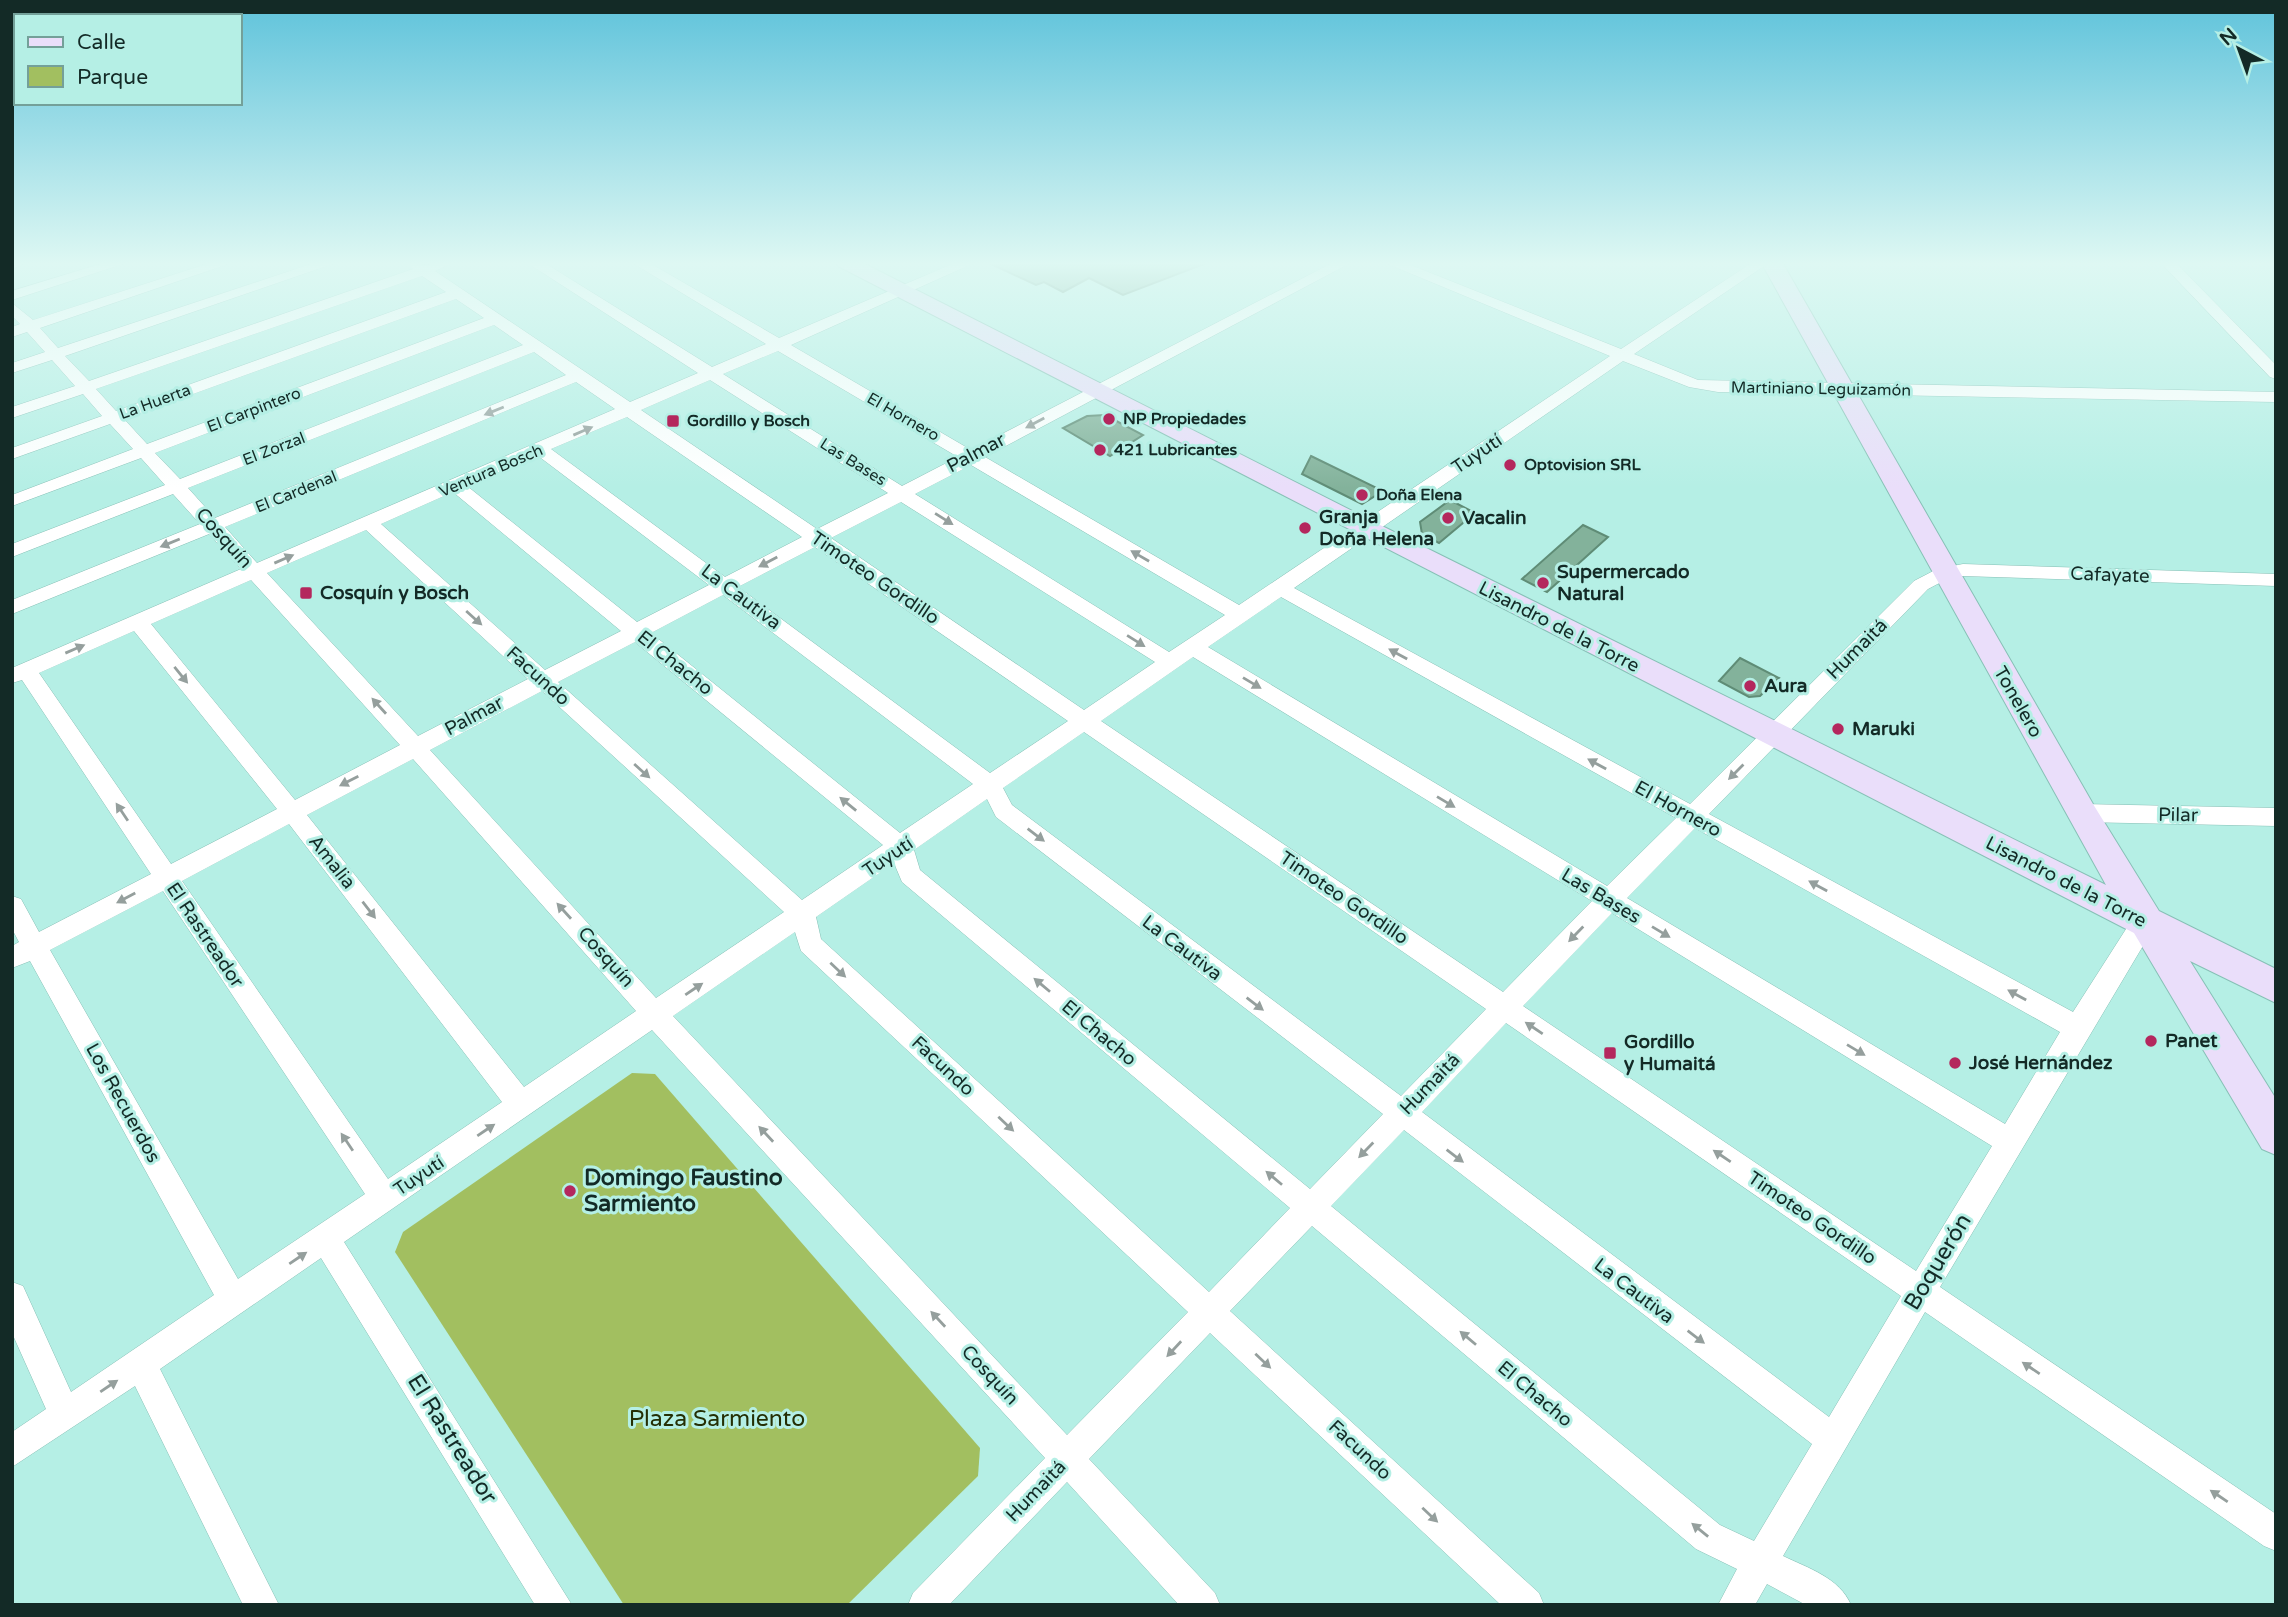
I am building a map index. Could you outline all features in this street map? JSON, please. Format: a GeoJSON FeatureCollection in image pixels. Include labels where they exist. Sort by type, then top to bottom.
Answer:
{"type":"FeatureCollection","features":[{"type":"Feature","properties":{"kind":"street","name":"Cosquín"},"geometry":{"type":"LineString","coordinates":[[41,337],[657,1014],[1203,1605]]}},
{"type":"Feature","properties":{"kind":"street"},"geometry":{"type":"LineString","coordinates":[[12,368],[104,337]]}},
{"type":"Feature","properties":{"kind":"street"},"geometry":{"type":"LineString","coordinates":[[12,413],[223,337]]}},
{"type":"Feature","properties":{"kind":"street","name":"La Huerta"},"geometry":{"type":"LineString","coordinates":[[12,454],[334,337]]}},
{"type":"Feature","properties":{"kind":"street","name":"El Carpintero"},"geometry":{"type":"LineString","coordinates":[[12,501],[446,337]]}},
{"type":"Feature","properties":{"kind":"street","name":"Timoteo Gordillo"},"geometry":{"type":"LineString","coordinates":[[523,337],[2276,1534]]}},
{"type":"Feature","properties":{"kind":"street","name":"Las Bases"},"geometry":{"type":"LineString","coordinates":[[654,337],[1171,663]]}},
{"type":"Feature","properties":{"kind":"street","name":"El Hornero"},"geometry":{"type":"LineString","coordinates":[[768,337],[1241,615]]}},
{"type":"Feature","properties":{"kind":"street","name":"Ventura Bosch"},"geometry":{"type":"LineString","coordinates":[[19,673],[798,337]]}},
{"type":"Feature","properties":{"kind":"street","name":"Lisandro de la Torre"},"geometry":{"type":"LineString","coordinates":[[992,337],[1366,530],[2276,987]]}},
{"type":"Feature","properties":{"kind":"street","name":"Palmar"},"geometry":{"type":"LineString","coordinates":[[24,952],[1199,337]]}},
{"type":"Feature","properties":{"kind":"street","name":"Martiniano Leguizamón"},"geometry":{"type":"LineString","coordinates":[[1575,337],[1695,384],[1843,390],[2276,397]]}},
{"type":"Feature","properties":{"kind":"street","name":"Tuyutí"},"geometry":{"type":"LineString","coordinates":[[12,1451],[1648,337]]}},
{"type":"Feature","properties":{"kind":"street","name":"Tonelero"},"geometry":{"type":"LineString","coordinates":[[1814,337],[1944,573],[2144,922],[2276,1136]]}},
{"type":"Feature","properties":{"kind":"street"},"geometry":{"type":"LineString","coordinates":[[2240,337],[2276,374]]}},
{"type":"Feature","properties":{"kind":"street","name":"El Zorzal"},"geometry":{"type":"LineString","coordinates":[[12,551],[536,346]]}},
{"type":"Feature","properties":{"kind":"street","name":"El Cardenal"},"geometry":{"type":"LineString","coordinates":[[12,608],[579,375]]}},
{"type":"Feature","properties":{"kind":"street","name":"La Cautiva"},"geometry":{"type":"LineString","coordinates":[[540,449],[991,786],[1004,811],[1401,1115],[1833,1440]]}},
{"type":"Feature","properties":{"kind":"street","name":"El Chacho"},"geometry":{"type":"LineString","coordinates":[[456,486],[901,847],[910,875],[1708,1537],[1814,1589],[1834,1605]]}},
{"type":"Feature","properties":{"kind":"street","name":"Facundo"},"geometry":{"type":"LineString","coordinates":[[369,523],[803,915],[810,944],[1527,1605]]}},
{"type":"Feature","properties":{"kind":"street","name":"Cafayate"},"geometry":{"type":"LineString","coordinates":[[1944,573],[1964,570],[2276,580]]}},
{"type":"Feature","properties":{"kind":"street","name":"Humaitá"},"geometry":{"type":"LineString","coordinates":[[925,1605],[1608,901],[1921,585],[1944,573]]}},
{"type":"Feature","properties":{"kind":"street","name":"El Hornero"},"geometry":{"type":"LineString","coordinates":[[1280,588],[2077,1028]]}},
{"type":"Feature","properties":{"kind":"street","name":"Amalia"},"geometry":{"type":"LineString","coordinates":[[138,622],[291,811],[522,1106]]}},
{"type":"Feature","properties":{"kind":"street","name":"Las Bases"},"geometry":{"type":"LineString","coordinates":[[1194,648],[2010,1142]]}},
{"type":"Feature","properties":{"kind":"street","name":"El Rastreador"},"geometry":{"type":"LineString","coordinates":[[19,673],[166,877],[385,1199]]}},
{"type":"Feature","properties":{"kind":"street","name":"Pilar"},"geometry":{"type":"LineString","coordinates":[[2081,813],[2276,817]]}},
{"type":"Feature","properties":{"kind":"street","name":"Los Recuerdos"},"geometry":{"type":"LineString","coordinates":[[12,906],[24,952],[234,1301]]}},
{"type":"Feature","properties":{"kind":"street","name":"Boquerón"},"geometry":{"type":"LineString","coordinates":[[1735,1605],[2077,1028],[2144,922]]}},
{"type":"Feature","properties":{"kind":"street","name":"El Rastreador"},"geometry":{"type":"LineString","coordinates":[[326,1239],[555,1605]]}},
{"type":"Feature","properties":{"kind":"street"},"geometry":{"type":"LineString","coordinates":[[12,1297],[65,1416]]}},
{"type":"Feature","properties":{"kind":"street"},"geometry":{"type":"LineString","coordinates":[[142,1364],[262,1605]]}},
{"type":"Feature","properties":{"kind":"green space","name":"Plaza Sarmiento"},"geometry":{"type":"Polygon","coordinates":[[[632,1073],[655,1074],[980,1448],[978,1476],[847,1605],[624,1605],[395,1252],[403,1232],[632,1073]]]}},
{"type":"Feature","properties":{"kind":"building"},"geometry":{"type":"Polygon","coordinates":[[[1105,415],[1143,435],[1110,456],[1063,428],[1087,416],[1105,415]]]}},
{"type":"Feature","properties":{"kind":"building"},"geometry":{"type":"Polygon","coordinates":[[[1311,456],[1383,491],[1362,504],[1302,474],[1311,456]]]}},
{"type":"Feature","properties":{"kind":"building","name":"Vacalin"},"geometry":{"type":"Polygon","coordinates":[[[1450,500],[1475,513],[1439,543],[1422,534],[1420,522],[1450,500]]]}},
{"type":"Feature","properties":{"kind":"building"},"geometry":{"type":"Polygon","coordinates":[[[1583,525],[1608,537],[1547,592],[1522,579],[1583,525]]]}},
{"type":"Feature","properties":{"kind":"building"},"geometry":{"type":"Polygon","coordinates":[[[1740,658],[1779,678],[1760,696],[1749,697],[1719,681],[1740,658]]]}},
{"type":"Feature","properties":{"kind":"place","name":"NP Propiedades"},"geometry":{"type":"Point","coordinates":[1109,419]}},
{"type":"Feature","properties":{"kind":"place","name":"Gordillo y Bosch"},"geometry":{"type":"Point","coordinates":[673,421]}},
{"type":"Feature","properties":{"kind":"place","name":"421 Lubricantes"},"geometry":{"type":"Point","coordinates":[1100,450]}},
{"type":"Feature","properties":{"kind":"place","name":"Optovision SRL"},"geometry":{"type":"Point","coordinates":[1510,465]}},
{"type":"Feature","properties":{"kind":"place","name":"Doña Elena"},"geometry":{"type":"Point","coordinates":[1362,495]}},
{"type":"Feature","properties":{"kind":"place","name":"Vacalin"},"geometry":{"type":"Point","coordinates":[1448,518]}},
{"type":"Feature","properties":{"kind":"place","name":"Granja Doña Helena"},"geometry":{"type":"Point","coordinates":[1305,528]}},
{"type":"Feature","properties":{"kind":"place","name":"Supermercado Natural"},"geometry":{"type":"Point","coordinates":[1543,583]}},
{"type":"Feature","properties":{"kind":"place","name":"Cosquín y Bosch"},"geometry":{"type":"Point","coordinates":[306,593]}},
{"type":"Feature","properties":{"kind":"place","name":"Aura"},"geometry":{"type":"Point","coordinates":[1750,686]}},
{"type":"Feature","properties":{"kind":"place","name":"Maruki"},"geometry":{"type":"Point","coordinates":[1838,729]}},
{"type":"Feature","properties":{"kind":"place","name":"Panet"},"geometry":{"type":"Point","coordinates":[2151,1041]}},
{"type":"Feature","properties":{"kind":"place","name":"Gordillo y Humaitá"},"geometry":{"type":"Point","coordinates":[1610,1053]}},
{"type":"Feature","properties":{"kind":"place","name":"José Hernández"},"geometry":{"type":"Point","coordinates":[1955,1063]}},
{"type":"Feature","properties":{"kind":"place","name":"Domingo Faustino Sarmiento"},"geometry":{"type":"Point","coordinates":[570,1191]}}]}
